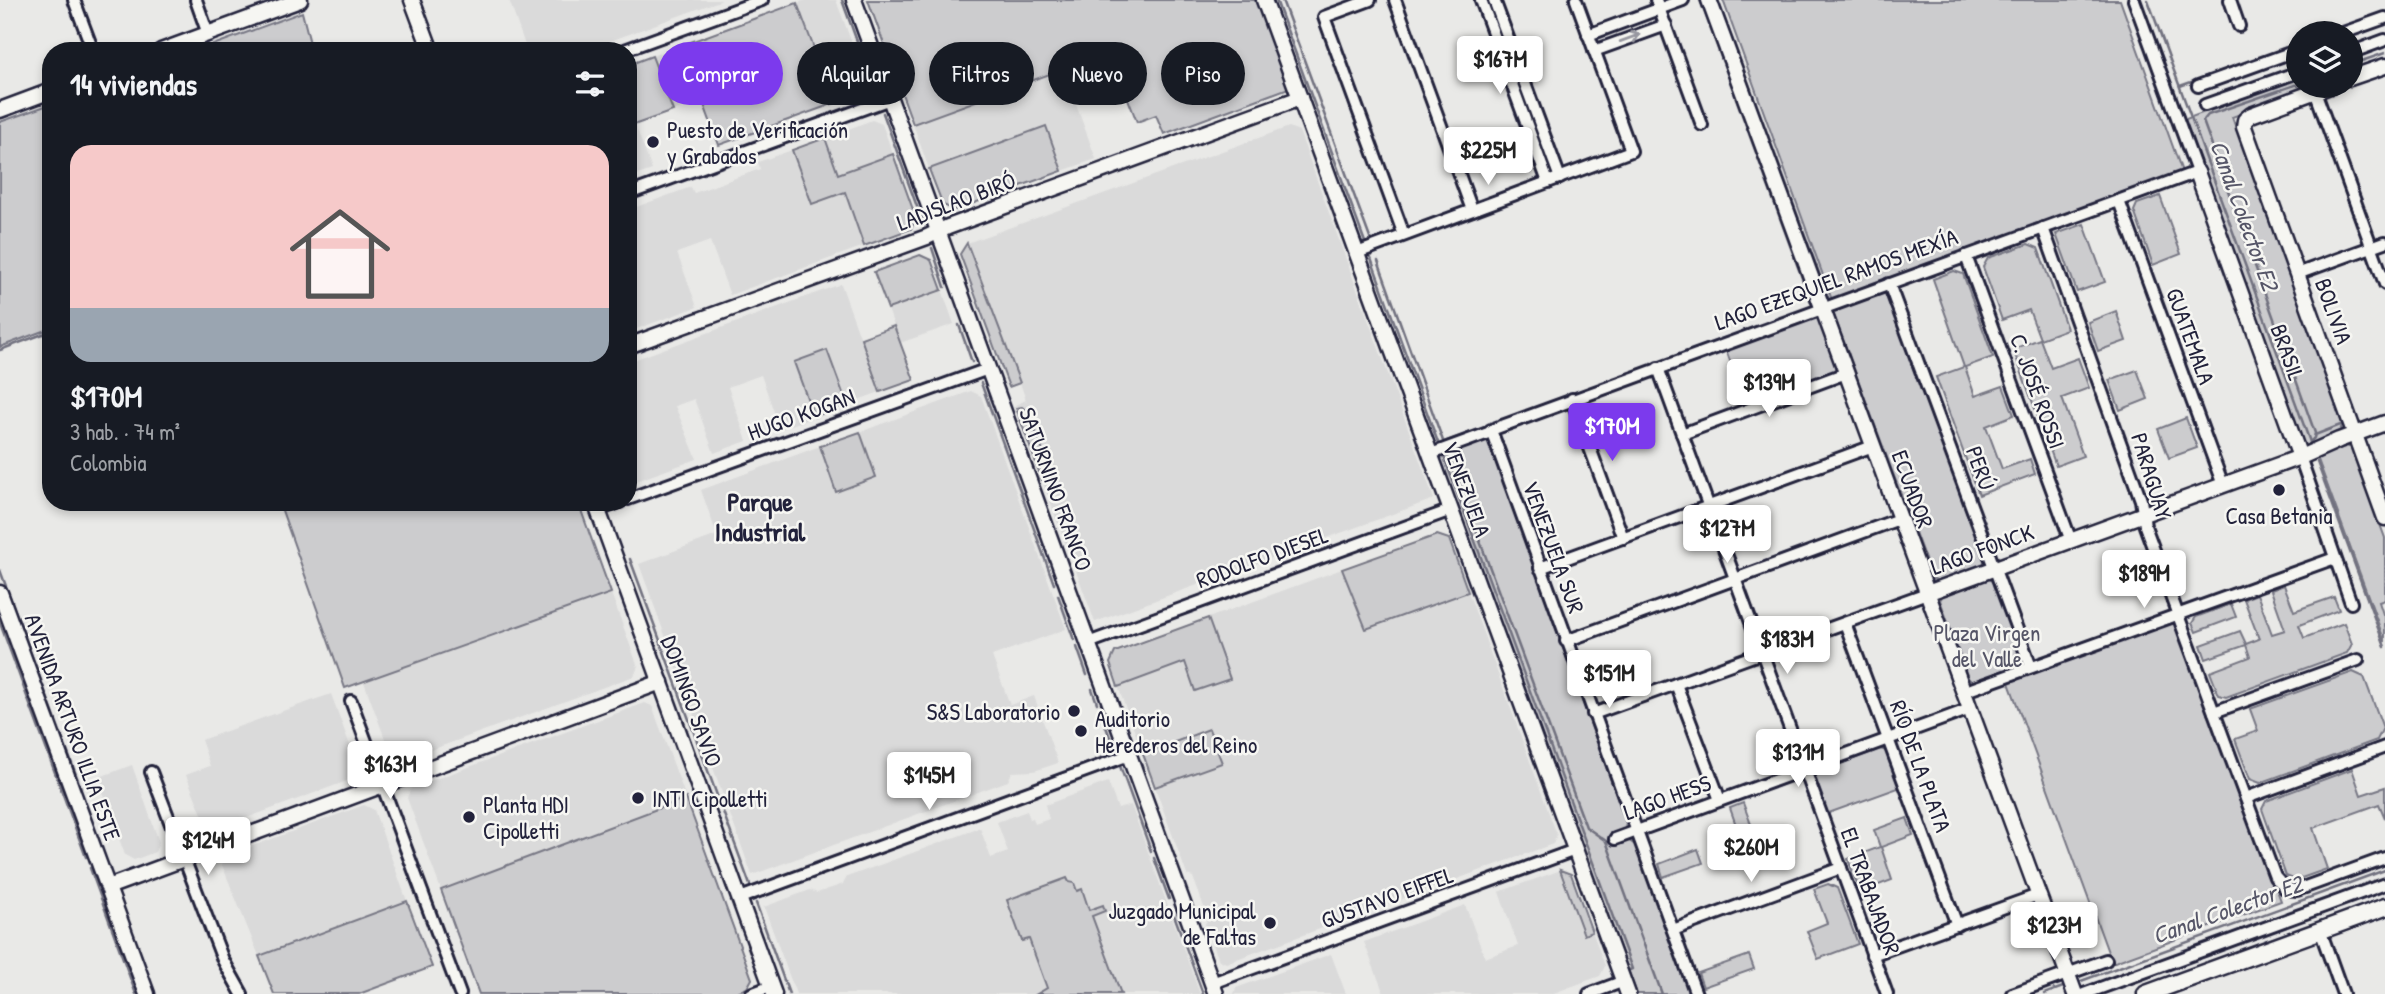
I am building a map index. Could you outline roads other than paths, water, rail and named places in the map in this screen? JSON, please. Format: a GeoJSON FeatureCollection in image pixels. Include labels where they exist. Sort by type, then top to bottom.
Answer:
{"type":"FeatureCollection","features":[{"type":"Feature","properties":{"kind":"main road"},"geometry":{"type":"LineString","coordinates":[[2146,994],[2164,991],[2385,906]]}},
{"type":"Feature","properties":{"kind":"street"},"geometry":{"type":"LineString","coordinates":[[74,0],[90,42]]}},
{"type":"Feature","properties":{"kind":"street"},"geometry":{"type":"LineString","coordinates":[[196,0],[208,33]]}},
{"type":"Feature","properties":{"kind":"street"},"geometry":{"type":"LineString","coordinates":[[184,42],[300,0]]}},
{"type":"Feature","properties":{"kind":"street"},"geometry":{"type":"LineString","coordinates":[[412,0],[427,42]]}},
{"type":"Feature","properties":{"kind":"street"},"geometry":{"type":"LineString","coordinates":[[637,46],[762,0]]}},
{"type":"Feature","properties":{"kind":"street","name":"SATURNINO FRANCO"},"geometry":{"type":"LineString","coordinates":[[854,0],[869,42]]}},
{"type":"Feature","properties":{"kind":"street","name":"VENEZUELA"},"geometry":{"type":"LineString","coordinates":[[1264,0],[1626,988]]}},
{"type":"Feature","properties":{"kind":"street"},"geometry":{"type":"LineString","coordinates":[[1370,0],[1324,17],[1404,235]]}},
{"type":"Feature","properties":{"kind":"street"},"geometry":{"type":"LineString","coordinates":[[1395,0],[1472,210]]}},
{"type":"Feature","properties":{"kind":"street"},"geometry":{"type":"LineString","coordinates":[[1482,0],[1548,182]]}},
{"type":"Feature","properties":{"kind":"street"},"geometry":{"type":"LineString","coordinates":[[1494,0],[1560,178]]}},
{"type":"Feature","properties":{"kind":"street"},"geometry":{"type":"LineString","coordinates":[[1357,253],[1631,151],[1576,0]]}},
{"type":"Feature","properties":{"kind":"street"},"geometry":{"type":"LineString","coordinates":[[1588,35],[1658,4],[1683,0]]}},
{"type":"Feature","properties":{"kind":"street","name":"ECUADOR"},"geometry":{"type":"LineString","coordinates":[[1709,0],[2075,994]]}},
{"type":"Feature","properties":{"kind":"street","name":"BRASIL"},"geometry":{"type":"LineString","coordinates":[[2134,0],[2351,603]]}},
{"type":"Feature","properties":{"kind":"street"},"geometry":{"type":"LineString","coordinates":[[2230,0],[2239,26]]}},
{"type":"Feature","properties":{"kind":"street"},"geometry":{"type":"LineString","coordinates":[[1658,4],[1702,125]]}},
{"type":"Feature","properties":{"kind":"street"},"geometry":{"type":"LineString","coordinates":[[2363,26],[2385,18]]}},
{"type":"Feature","properties":{"kind":"street"},"geometry":{"type":"LineString","coordinates":[[1594,51],[1666,25]]}},
{"type":"Feature","properties":{"kind":"street"},"geometry":{"type":"LineString","coordinates":[[2363,48],[2385,40]]}},
{"type":"Feature","properties":{"kind":"street"},"geometry":{"type":"LineString","coordinates":[[2198,86],[2286,54]]}},
{"type":"Feature","properties":{"kind":"street"},"geometry":{"type":"LineString","coordinates":[[2363,74],[2385,66]]}},
{"type":"Feature","properties":{"kind":"street"},"geometry":{"type":"LineString","coordinates":[[2205,105],[2286,76]]}},
{"type":"Feature","properties":{"kind":"street"},"geometry":{"type":"LineString","coordinates":[[0,110],[42,94]]}},
{"type":"Feature","properties":{"kind":"street","name":"LADISLAO BIRÓ"},"geometry":{"type":"LineString","coordinates":[[637,343],[1300,98]]}},
{"type":"Feature","properties":{"kind":"street","name":"BOLIVIA"},"geometry":{"type":"LineString","coordinates":[[2296,98],[2255,113],[2245,120],[2245,131],[2385,516]]}},
{"type":"Feature","properties":{"kind":"street"},"geometry":{"type":"LineString","coordinates":[[2318,98],[2385,284]]}},
{"type":"Feature","properties":{"kind":"street"},"geometry":{"type":"LineString","coordinates":[[637,191],[873,105]]}},
{"type":"Feature","properties":{"kind":"street","name":"SATURNINO FRANCO"},"geometry":{"type":"LineString","coordinates":[[892,105],[1214,988]]}},
{"type":"Feature","properties":{"kind":"street","name":"LAGO EZEQUIEL RAMOS MEXÍA"},"geometry":{"type":"LineString","coordinates":[[1430,454],[1572,399],[2197,172]]}},
{"type":"Feature","properties":{"kind":"street","name":"GUATEMALA"},"geometry":{"type":"LineString","coordinates":[[2119,201],[2223,485]]}},
{"type":"Feature","properties":{"kind":"street","name":"PARAGUAY"},"geometry":{"type":"LineString","coordinates":[[2043,228],[2141,499],[2146,528],[2275,877],[2286,889],[2302,888],[2385,858]]}},
{"type":"Feature","properties":{"kind":"street"},"geometry":{"type":"LineString","coordinates":[[2297,274],[2385,242]]}},
{"type":"Feature","properties":{"kind":"street","name":"C. JOSÉ ROSSI"},"geometry":{"type":"LineString","coordinates":[[1966,256],[2071,541]]}},
{"type":"Feature","properties":{"kind":"street","name":"PERÚ"},"geometry":{"type":"LineString","coordinates":[[1889,284],[2031,667]]}},
{"type":"Feature","properties":{"kind":"street","name":"EL TRABAJADOR"},"geometry":{"type":"LineString","coordinates":[[1658,368],[1887,994]]}},
{"type":"Feature","properties":{"kind":"street","name":"HUGO KOGAN"},"geometry":{"type":"LineString","coordinates":[[637,496],[988,369]]}},
{"type":"Feature","properties":{"kind":"street"},"geometry":{"type":"LineString","coordinates":[[1682,434],[1846,373]]}},
{"type":"Feature","properties":{"kind":"street"},"geometry":{"type":"LineString","coordinates":[[1572,399],[1623,538]]}},
{"type":"Feature","properties":{"kind":"street","name":"LAGO FONCK"},"geometry":{"type":"LineString","coordinates":[[1593,714],[2300,457],[2385,422]]}},
{"type":"Feature","properties":{"kind":"street","name":"VENEZUELA SUR"},"geometry":{"type":"LineString","coordinates":[[1491,431],[1696,994]]}},
{"type":"Feature","properties":{"kind":"street"},"geometry":{"type":"LineString","coordinates":[[1540,568],[1873,446]]}},
{"type":"Feature","properties":{"kind":"street","name":"RODOLFO DIESEL"},"geometry":{"type":"LineString","coordinates":[[1088,643],[1451,510]]}},
{"type":"Feature","properties":{"kind":"street","name":"DOMINGO SAVIO"},"geometry":{"type":"LineString","coordinates":[[599,511],[773,990]]}},
{"type":"Feature","properties":{"kind":"street"},"geometry":{"type":"LineString","coordinates":[[1566,641],[1899,519]]}},
{"type":"Feature","properties":{"kind":"street"},"geometry":{"type":"LineString","coordinates":[[1963,692],[2335,558]]}},
{"type":"Feature","properties":{"kind":"street","name":"AVENIDA ARTURO ILLIA ESTE"},"geometry":{"type":"LineString","coordinates":[[0,593],[147,994]]}},
{"type":"Feature","properties":{"kind":"street","name":"RÍO DE LA PLATA"},"geometry":{"type":"LineString","coordinates":[[1845,623],[1957,925]]}},
{"type":"Feature","properties":{"kind":"street"},"geometry":{"type":"LineString","coordinates":[[2214,712],[2358,660]]}},
{"type":"Feature","properties":{"kind":"street"},"geometry":{"type":"LineString","coordinates":[[108,887],[661,682]]}},
{"type":"Feature","properties":{"kind":"street"},"geometry":{"type":"LineString","coordinates":[[1676,684],[1720,800]]}},
{"type":"Feature","properties":{"kind":"street"},"geometry":{"type":"LineString","coordinates":[[351,701],[460,994]]}},
{"type":"Feature","properties":{"kind":"street","name":"LAGO HESS"},"geometry":{"type":"LineString","coordinates":[[1615,839],[1970,709]]}},
{"type":"Feature","properties":{"kind":"street"},"geometry":{"type":"LineString","coordinates":[[2246,798],[2385,747]]}},
{"type":"Feature","properties":{"kind":"street"},"geometry":{"type":"LineString","coordinates":[[740,898],[1129,755]]}},
{"type":"Feature","properties":{"kind":"street"},"geometry":{"type":"LineString","coordinates":[[152,772],[226,968],[242,994]]}},
{"type":"Feature","properties":{"kind":"street","name":"GUSTAVO EIFFEL"},"geometry":{"type":"LineString","coordinates":[[1214,988],[1575,850]]}},
{"type":"Feature","properties":{"kind":"street"},"geometry":{"type":"LineString","coordinates":[[1673,930],[1841,868]]}},
{"type":"Feature","properties":{"kind":"street"},"geometry":{"type":"LineString","coordinates":[[2084,994],[2385,884]]}},
{"type":"Feature","properties":{"kind":"street"},"geometry":{"type":"LineString","coordinates":[[1872,955],[2038,895]]}},
{"type":"Feature","properties":{"kind":"street"},"geometry":{"type":"LineString","coordinates":[[2320,930],[2343,994]]}},
{"type":"Feature","properties":{"kind":"street"},"geometry":{"type":"LineString","coordinates":[[2012,994],[2106,960]]}},
{"type":"Feature","properties":{"kind":"street"},"geometry":{"type":"LineString","coordinates":[[1589,994],[1626,988]]}},
{"type":"Feature","properties":{"kind":"street"},"geometry":{"type":"LineString","coordinates":[[751,994],[773,990]]}},
{"type":"Feature","properties":{"kind":"waterway"},"geometry":{"type":"LineString","coordinates":[[842,0],[857,42]]}},
{"type":"Feature","properties":{"kind":"waterway"},"geometry":{"type":"LineString","coordinates":[[1276,0],[1366,245]]}},
{"type":"Feature","properties":{"kind":"waterway"},"geometry":{"type":"LineString","coordinates":[[1282,0],[1371,241]]}},
{"type":"Feature","properties":{"kind":"waterway"},"geometry":{"type":"LineString","coordinates":[[1700,0],[1813,308]]}},
{"type":"Feature","properties":{"kind":"waterway"},"geometry":{"type":"LineString","coordinates":[[1718,0],[1829,300],[1826,303]]}},
{"type":"Feature","properties":{"kind":"waterway","name":"Canal Colector E2"},"geometry":{"type":"LineString","coordinates":[[2148,0],[2310,442]]}},
{"type":"Feature","properties":{"kind":"waterway"},"geometry":{"type":"LineString","coordinates":[[2360,21],[2385,12]]}},
{"type":"Feature","properties":{"kind":"waterway"},"geometry":{"type":"LineString","coordinates":[[2180,86],[2286,48]]}},
{"type":"Feature","properties":{"kind":"waterway"},"geometry":{"type":"LineString","coordinates":[[2363,61],[2385,53]]}},
{"type":"Feature","properties":{"kind":"waterway"},"geometry":{"type":"LineString","coordinates":[[2286,88],[2208,115],[2203,121],[2315,433],[2310,442]]}},
{"type":"Feature","properties":{"kind":"waterway"},"geometry":{"type":"LineString","coordinates":[[883,113],[924,226]]}},
{"type":"Feature","properties":{"kind":"waterway"},"geometry":{"type":"LineString","coordinates":[[932,248],[945,287]]}},
{"type":"Feature","properties":{"kind":"waterway"},"geometry":{"type":"LineString","coordinates":[[1369,253],[1440,448]]}},
{"type":"Feature","properties":{"kind":"waterway"},"geometry":{"type":"LineString","coordinates":[[1378,261],[1443,441]]}},
{"type":"Feature","properties":{"kind":"waterway"},"geometry":{"type":"LineString","coordinates":[[959,325],[972,362]]}},
{"type":"Feature","properties":{"kind":"waterway"},"geometry":{"type":"LineString","coordinates":[[0,350],[42,334]]}},
{"type":"Feature","properties":{"kind":"waterway"},"geometry":{"type":"LineString","coordinates":[[981,383],[1054,584]]}},
{"type":"Feature","properties":{"kind":"waterway"},"geometry":{"type":"LineString","coordinates":[[2315,435],[2343,424]]}},
{"type":"Feature","properties":{"kind":"waterway"},"geometry":{"type":"LineString","coordinates":[[1444,442],[1490,425]]}},
{"type":"Feature","properties":{"kind":"waterway"},"geometry":{"type":"LineString","coordinates":[[1443,454],[1632,969],[1624,972]]}},
{"type":"Feature","properties":{"kind":"waterway"},"geometry":{"type":"LineString","coordinates":[[1448,455],[1586,827],[1606,841],[1662,994]]}},
{"type":"Feature","properties":{"kind":"waterway","name":"Canal Colector E2"},"geometry":{"type":"LineString","coordinates":[[2317,462],[2385,647]]}},
{"type":"Feature","properties":{"kind":"waterway"},"geometry":{"type":"LineString","coordinates":[[630,559],[750,885]]}},
{"type":"Feature","properties":{"kind":"waterway"},"geometry":{"type":"LineString","coordinates":[[0,570],[81,788]]}},
{"type":"Feature","properties":{"kind":"waterway"},"geometry":{"type":"LineString","coordinates":[[1058,595],[1074,640]]}},
{"type":"Feature","properties":{"kind":"waterway"},"geometry":{"type":"LineString","coordinates":[[0,623],[86,857]]}},
{"type":"Feature","properties":{"kind":"waterway"},"geometry":{"type":"LineString","coordinates":[[1077,647],[1087,675]]}},
{"type":"Feature","properties":{"kind":"waterway"},"geometry":{"type":"LineString","coordinates":[[1092,689],[1097,703]]}},
{"type":"Feature","properties":{"kind":"waterway"},"geometry":{"type":"LineString","coordinates":[[1102,716],[1115,751]]}},
{"type":"Feature","properties":{"kind":"waterway"},"geometry":{"type":"LineString","coordinates":[[1120,766],[1151,851]]}},
{"type":"Feature","properties":{"kind":"waterway"},"geometry":{"type":"LineString","coordinates":[[1154,858],[1169,899]]}},
{"type":"Feature","properties":{"kind":"waterway"},"geometry":{"type":"LineString","coordinates":[[90,868],[136,994]]}},
{"type":"Feature","properties":{"kind":"waterway","name":"Canal Colector E2"},"geometry":{"type":"LineString","coordinates":[[2081,981],[2385,870]]}},
{"type":"Feature","properties":{"kind":"waterway"},"geometry":{"type":"LineString","coordinates":[[756,903],[789,994]]}},
{"type":"Feature","properties":{"kind":"waterway"},"geometry":{"type":"LineString","coordinates":[[1173,912],[1203,994]]}},
{"type":"Feature","properties":{"kind":"waterway","name":"Canal Colector E2"},"geometry":{"type":"LineString","coordinates":[[2044,994],[2063,987]]}},
{"type":"Feature","properties":{"kind":"place","name":"Puesto de Verificación y Grabados"},"geometry":{"type":"Point","coordinates":[653,142]}},
{"type":"Feature","properties":{"kind":"place","name":"Casa Betania"},"geometry":{"type":"Point","coordinates":[2279,490]}},
{"type":"Feature","properties":{"kind":"place","name":"S&S Laboratorio"},"geometry":{"type":"Point","coordinates":[1074,711]}},
{"type":"Feature","properties":{"kind":"place","name":"Auditorio Herederos del Reino"},"geometry":{"type":"Point","coordinates":[1081,731]}},
{"type":"Feature","properties":{"kind":"place","name":"INTI Cipolletti"},"geometry":{"type":"Point","coordinates":[638,798]}},
{"type":"Feature","properties":{"kind":"place","name":"Planta HDI Cipolletti"},"geometry":{"type":"Point","coordinates":[469,817]}},
{"type":"Feature","properties":{"kind":"place","name":"Juzgado Municipal de Faltas"},"geometry":{"type":"Point","coordinates":[1270,923]}},
{"type":"Feature","properties":{"kind":"district","name":"Parque Industrial"},"geometry":{"type":"Point","coordinates":[760,516]}},
{"type":"Feature","properties":{"kind":"park label","name":"Plaza Virgen del Valle"},"geometry":{"type":"Point","coordinates":[1987,645]}}]}
